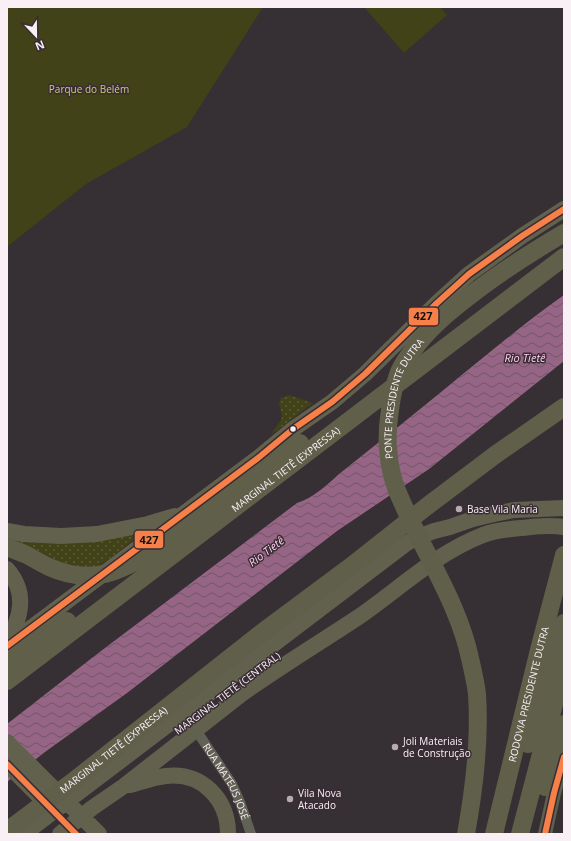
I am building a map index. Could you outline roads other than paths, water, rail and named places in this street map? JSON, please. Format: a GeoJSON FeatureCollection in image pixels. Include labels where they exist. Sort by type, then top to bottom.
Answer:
{"type":"FeatureCollection","features":[{"type":"Feature","properties":{"kind":"highway"},"geometry":{"type":"LineString","coordinates":[[7,646],[332,402],[365,374],[469,274],[522,236],[564,209]]}},
{"type":"Feature","properties":{"kind":"highway"},"geometry":{"type":"LineString","coordinates":[[543,246],[553,230],[564,223]]}},
{"type":"Feature","properties":{"kind":"highway","name":"PONTE PRESIDENTE DUTRA"},"geometry":{"type":"LineString","coordinates":[[466,834],[471,808],[476,756],[476,693],[473,669],[459,620],[401,501],[394,482],[387,447],[389,412],[400,370],[424,336],[444,315],[506,270],[564,233]]}},
{"type":"Feature","properties":{"kind":"highway","name":"MARGINAL TIETÊ (EXPRESSA)"},"geometry":{"type":"LineString","coordinates":[[7,681],[561,256]]}},
{"type":"Feature","properties":{"kind":"highway"},"geometry":{"type":"LineString","coordinates":[[7,547],[25,554],[49,567],[72,574],[89,576],[106,574],[123,568],[158,548],[273,461],[306,438],[347,412],[365,407]]}},
{"type":"Feature","properties":{"kind":"highway","name":"MARGINAL TIETÊ (EXPRESSA)"},"geometry":{"type":"LineString","coordinates":[[7,831],[426,507],[495,455],[564,407]]}},
{"type":"Feature","properties":{"kind":"highway"},"geometry":{"type":"LineString","coordinates":[[410,548],[418,537],[472,519],[514,510],[564,508]]}},
{"type":"Feature","properties":{"kind":"highway"},"geometry":{"type":"LineString","coordinates":[[7,531],[24,534],[61,536],[97,534],[148,524],[186,512]]}},
{"type":"Feature","properties":{"kind":"highway"},"geometry":{"type":"LineString","coordinates":[[60,834],[258,682],[357,618],[444,555],[484,535],[500,530],[552,525],[564,527]]}},
{"type":"Feature","properties":{"kind":"highway","name":"MARGINAL TIETÊ (CENTRAL)"},"geometry":{"type":"LineString","coordinates":[[41,828],[86,799],[237,686],[380,574],[410,548]]}},
{"type":"Feature","properties":{"kind":"highway","name":"MARGINAL TIETÊ (CENTRAL)"},"geometry":{"type":"LineString","coordinates":[[41,828],[357,580],[410,548]]}},
{"type":"Feature","properties":{"kind":"highway","name":"RODOVIA PRESIDENTE DUTRA"},"geometry":{"type":"LineString","coordinates":[[494,834],[564,555]]}},
{"type":"Feature","properties":{"kind":"highway"},"geometry":{"type":"LineString","coordinates":[[7,569],[12,574],[21,599],[20,613],[7,641]]}},
{"type":"Feature","properties":{"kind":"highway"},"geometry":{"type":"LineString","coordinates":[[7,665],[42,638],[95,602],[124,584],[154,569]]}},
{"type":"Feature","properties":{"kind":"highway"},"geometry":{"type":"LineString","coordinates":[[237,686],[306,644],[383,594],[393,592]]}},
{"type":"Feature","properties":{"kind":"highway","name":"RODOVIA PRESIDENTE DUTRA"},"geometry":{"type":"LineString","coordinates":[[505,834],[524,756],[564,623]]}},
{"type":"Feature","properties":{"kind":"highway"},"geometry":{"type":"LineString","coordinates":[[482,834],[489,805],[526,681],[539,650]]}},
{"type":"Feature","properties":{"kind":"highway"},"geometry":{"type":"LineString","coordinates":[[520,834],[564,666]]}},
{"type":"Feature","properties":{"kind":"highway"},"geometry":{"type":"LineString","coordinates":[[532,834],[554,754],[564,724]]}},
{"type":"Feature","properties":{"kind":"highway"},"geometry":{"type":"LineString","coordinates":[[7,742],[99,834]]}},
{"type":"Feature","properties":{"kind":"highway"},"geometry":{"type":"LineString","coordinates":[[7,764],[76,834]]}},
{"type":"Feature","properties":{"kind":"highway"},"geometry":{"type":"LineString","coordinates":[[124,786],[166,776],[180,776],[194,780],[207,786],[217,796],[224,810],[228,825],[228,834]]}},
{"type":"Feature","properties":{"kind":"highway"},"geometry":{"type":"LineString","coordinates":[[24,834],[41,828]]}},
{"type":"Feature","properties":{"kind":"main road"},"geometry":{"type":"LineString","coordinates":[[545,834],[564,760]]}},
{"type":"Feature","properties":{"kind":"street","name":"RUA MATEUS JOSÉ"},"geometry":{"type":"LineString","coordinates":[[196,730],[232,784],[251,834]]}},
{"type":"Feature","properties":{"kind":"water","name":"Rio Tietê"},"geometry":{"type":"Polygon","coordinates":[[[564,295],[564,361],[429,469],[337,531],[127,693],[45,752],[7,782],[7,724],[297,503],[320,491],[504,340],[564,295]]]}},
{"type":"Feature","properties":{"kind":"place","name":"Base Vila Maria"},"geometry":{"type":"Point","coordinates":[459,509]}},
{"type":"Feature","properties":{"kind":"place","name":"Joli Materiais de Construção"},"geometry":{"type":"Point","coordinates":[395,747]}},
{"type":"Feature","properties":{"kind":"place","name":"Vila Nova Atacado"},"geometry":{"type":"Point","coordinates":[290,799]}},
{"type":"Feature","properties":{"kind":"park label","name":"Parque do Belém"},"geometry":{"type":"Point","coordinates":[89,89]}}]}
